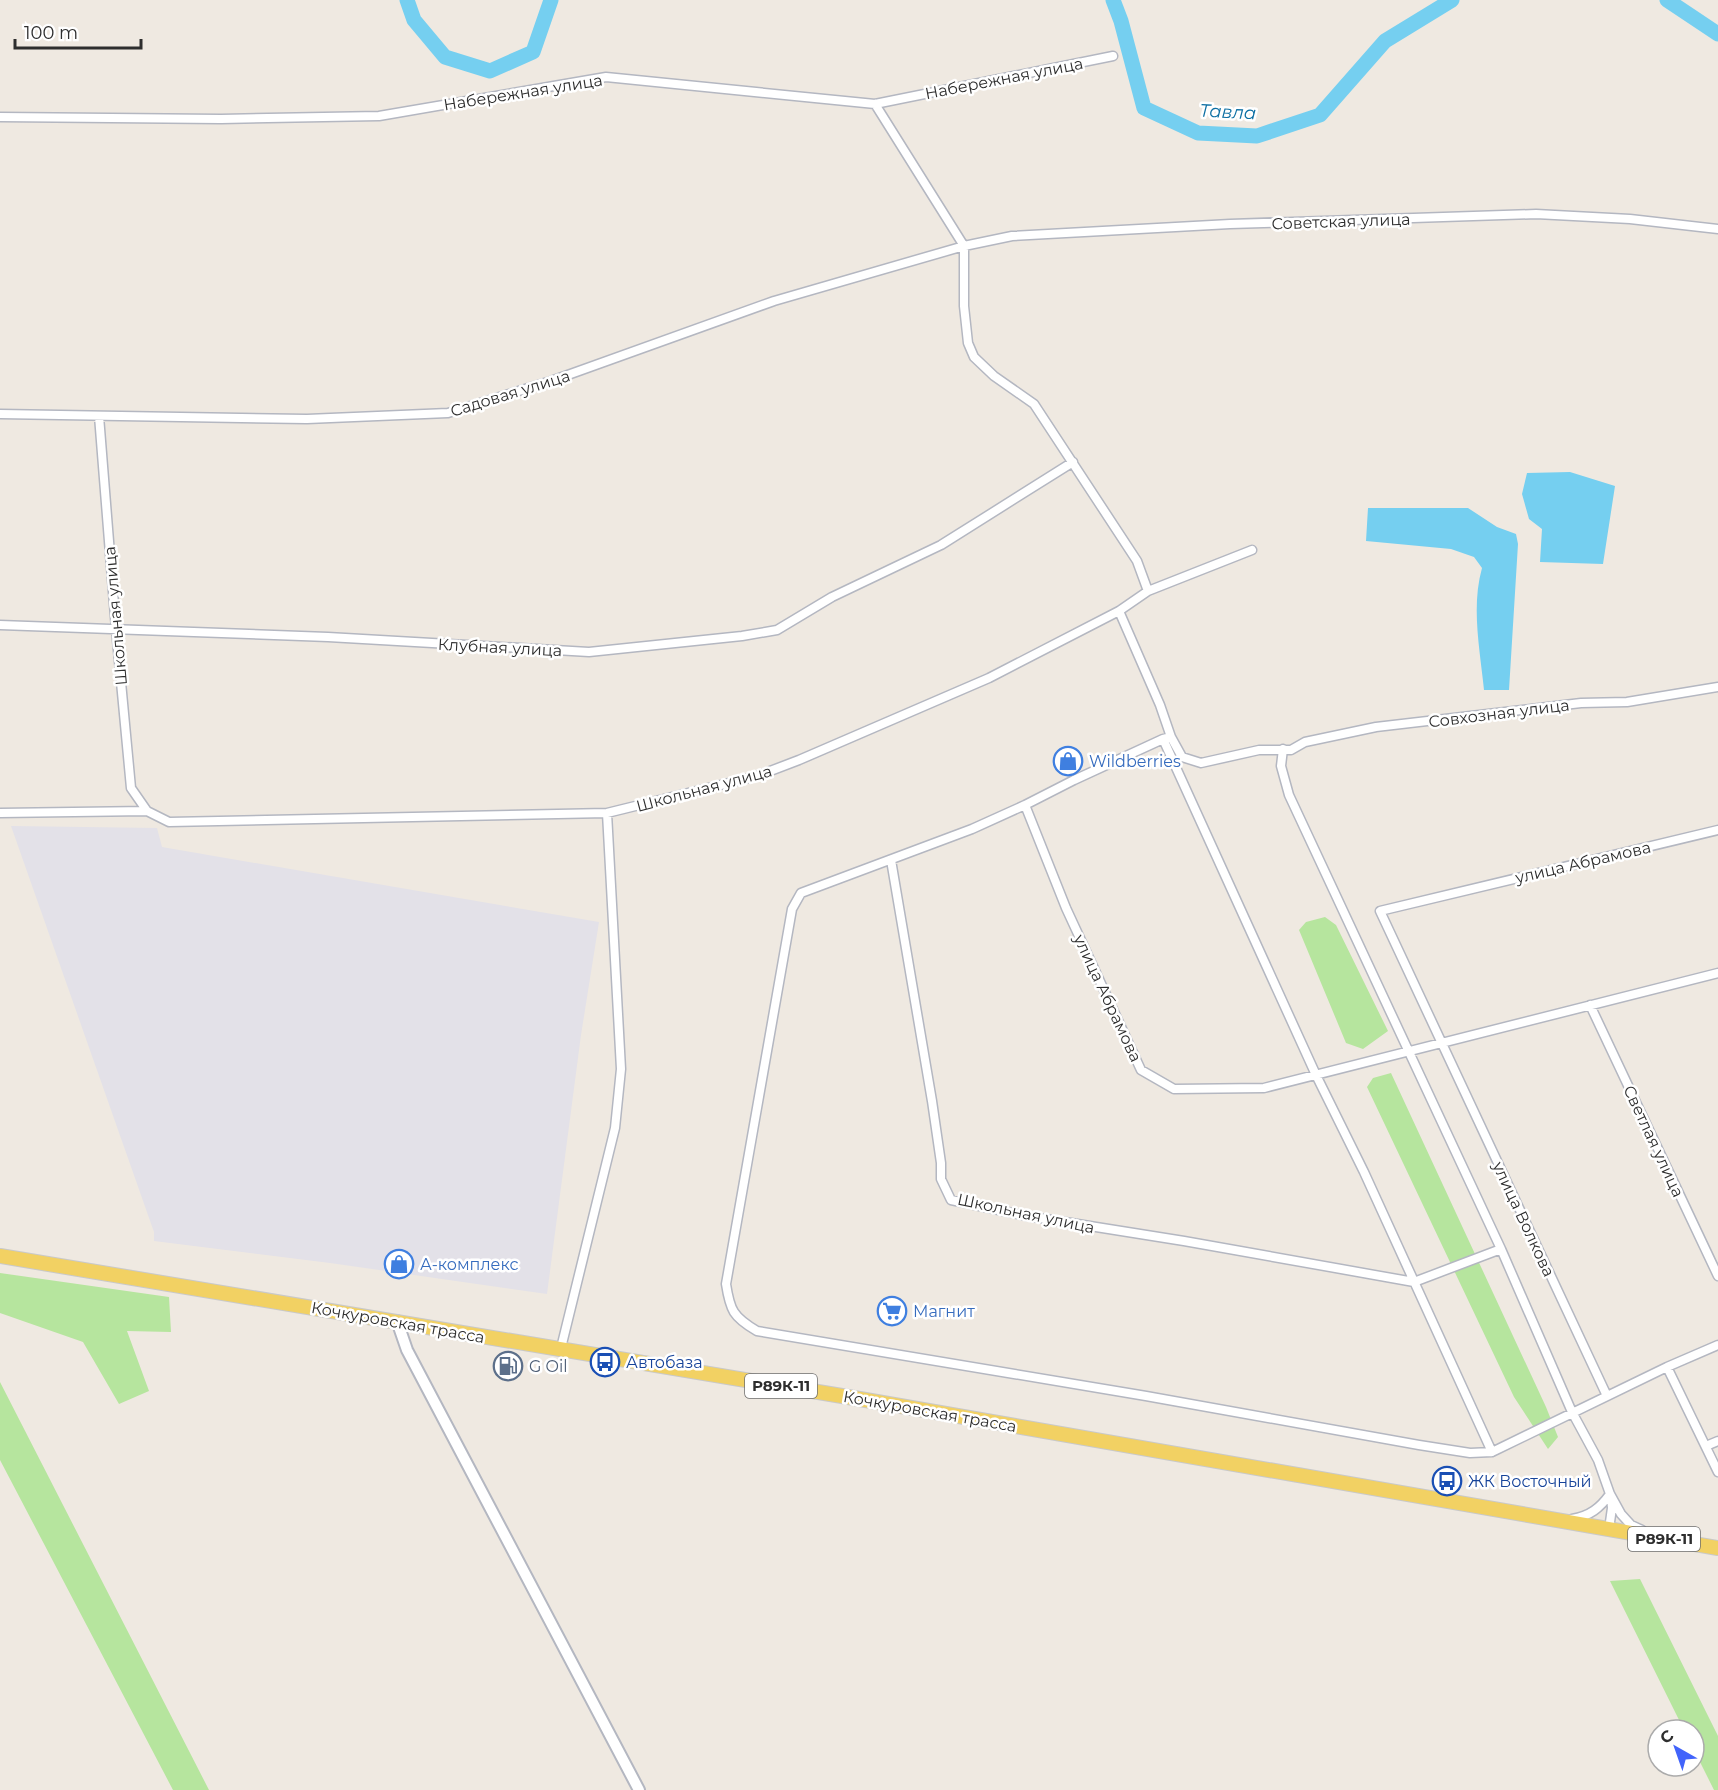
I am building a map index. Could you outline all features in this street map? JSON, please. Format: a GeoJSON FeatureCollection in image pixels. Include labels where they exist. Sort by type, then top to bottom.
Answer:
{"type":"FeatureCollection","features":[{"type":"Feature","properties":{"kind":"main road","name":"Кочкуровская трасса"},"geometry":{"type":"LineString","coordinates":[[0,1256],[561,1348],[1718,1548]]}},
{"type":"Feature","properties":{"kind":"street","name":"Набережная улица"},"geometry":{"type":"LineString","coordinates":[[0,117],[221,119],[380,116],[606,77],[875,104],[1113,56]]}},
{"type":"Feature","properties":{"kind":"street"},"geometry":{"type":"LineString","coordinates":[[875,104],[964,246],[964,306],[968,343],[974,357],[994,376],[1034,404],[1137,561],[1148,591]]}},
{"type":"Feature","properties":{"kind":"street","name":"Советская улица"},"geometry":{"type":"LineString","coordinates":[[964,246],[1023,235],[1230,224],[1536,214],[1630,219],[1718,229]]}},
{"type":"Feature","properties":{"kind":"street","name":"Садовая улица"},"geometry":{"type":"LineString","coordinates":[[0,414],[307,419],[448,413],[551,381],[774,301],[964,246]]}},
{"type":"Feature","properties":{"kind":"street","name":"Школьная улица"},"geometry":{"type":"LineString","coordinates":[[99,416],[131,788],[147,811]]}},
{"type":"Feature","properties":{"kind":"street","name":"Клубная улица"},"geometry":{"type":"LineString","coordinates":[[0,625],[328,637],[589,652],[742,636],[777,630],[832,597],[941,545],[1072,462]]}},
{"type":"Feature","properties":{"kind":"street","name":"Школьная улица"},"geometry":{"type":"LineString","coordinates":[[0,813],[147,811],[169,822],[607,813],[757,776],[799,760],[989,678],[1119,611],[1148,591],[1252,550]]}},
{"type":"Feature","properties":{"kind":"street"},"geometry":{"type":"LineString","coordinates":[[1119,611],[1160,705],[1167,738],[1316,1075],[1364,1172],[1491,1452]]}},
{"type":"Feature","properties":{"kind":"street","name":"Совхозная улица"},"geometry":{"type":"LineString","coordinates":[[1167,738],[1182,757],[1201,763],[1259,750],[1291,750],[1305,742],[1376,726],[1581,704],[1627,702],[1718,687]]}},
{"type":"Feature","properties":{"kind":"street"},"geometry":{"type":"LineString","coordinates":[[1167,738],[972,830],[801,893],[792,909],[726,1284],[730,1307],[743,1323],[757,1331],[1146,1396],[1470,1454],[1491,1452],[1667,1367],[1718,1345]]}},
{"type":"Feature","properties":{"kind":"street"},"geometry":{"type":"LineString","coordinates":[[1283,749],[1281,766],[1289,795],[1501,1249],[1572,1412],[1598,1460],[1610,1494],[1621,1514],[1631,1525],[1692,1543]]}},
{"type":"Feature","properties":{"kind":"street","name":"улица Абрамова"},"geometry":{"type":"LineString","coordinates":[[1025,806],[1066,908],[1141,1070],[1174,1089],[1264,1088],[1718,973]]}},
{"type":"Feature","properties":{"kind":"street"},"geometry":{"type":"LineString","coordinates":[[561,1348],[615,1128],[621,1070],[607,813]]}},
{"type":"Feature","properties":{"kind":"street","name":"улица Абрамова"},"geometry":{"type":"LineString","coordinates":[[1441,1043],[1380,911],[1718,830]]}},
{"type":"Feature","properties":{"kind":"street","name":"Школьная улица"},"geometry":{"type":"LineString","coordinates":[[891,860],[932,1101],[941,1179],[951,1200],[1027,1216],[1414,1282]]}},
{"type":"Feature","properties":{"kind":"street","name":"Светлая улица"},"geometry":{"type":"LineString","coordinates":[[1590,1005],[1718,1276]]}},
{"type":"Feature","properties":{"kind":"street","name":"улица Волкова"},"geometry":{"type":"LineString","coordinates":[[1441,1043],[1607,1396]]}},
{"type":"Feature","properties":{"kind":"street"},"geometry":{"type":"LineString","coordinates":[[1414,1282],[1501,1249]]}},
{"type":"Feature","properties":{"kind":"street"},"geometry":{"type":"LineString","coordinates":[[397,1321],[407,1350],[639,1790]]}},
{"type":"Feature","properties":{"kind":"street"},"geometry":{"type":"LineString","coordinates":[[1667,1367],[1718,1472]]}},
{"type":"Feature","properties":{"kind":"street"},"geometry":{"type":"LineString","coordinates":[[1706,1446],[1718,1441]]}},
{"type":"Feature","properties":{"kind":"street"},"geometry":{"type":"LineString","coordinates":[[1561,1521],[1582,1517],[1594,1511],[1610,1494]]}},
{"type":"Feature","properties":{"kind":"street"},"geometry":{"type":"LineString","coordinates":[[1609,1529],[1612,1508],[1610,1494]]}},
{"type":"Feature","properties":{"kind":"shaded area"},"geometry":{"type":"Polygon","coordinates":[[[11,826],[157,828],[162,847],[599,922],[581,1035],[547,1294],[154,1241],[154,1232],[11,826]]]}},
{"type":"Feature","properties":{"kind":"green space"},"geometry":{"type":"Polygon","coordinates":[[[1325,917],[1336,925],[1388,1031],[1363,1049],[1346,1043],[1299,930],[1306,922],[1325,917]]]}},
{"type":"Feature","properties":{"kind":"green space"},"geometry":{"type":"Polygon","coordinates":[[[1391,1073],[1546,1407],[1558,1437],[1548,1449],[1514,1397],[1367,1087],[1373,1078],[1391,1073]]]}},
{"type":"Feature","properties":{"kind":"green space"},"geometry":{"type":"Polygon","coordinates":[[[0,1273],[169,1297],[171,1332],[127,1331],[149,1391],[119,1404],[83,1342],[0,1313],[0,1273]]]}},
{"type":"Feature","properties":{"kind":"green space"},"geometry":{"type":"Polygon","coordinates":[[[0,1382],[209,1790],[173,1790],[0,1460],[0,1382]]]}},
{"type":"Feature","properties":{"kind":"green space"},"geometry":{"type":"Polygon","coordinates":[[[1640,1579],[1718,1736],[1718,1790],[1714,1790],[1706,1774],[1706,1718],[1678,1718],[1610,1581],[1640,1579]]]}},
{"type":"Feature","properties":{"kind":"water"},"geometry":{"type":"Polygon","coordinates":[[[1570,472],[1615,486],[1603,564],[1540,562],[1542,529],[1529,519],[1522,494],[1527,473],[1570,472]]]}},
{"type":"Feature","properties":{"kind":"water"},"geometry":{"type":"Polygon","coordinates":[[[1368,508],[1468,508],[1497,527],[1516,534],[1518,544],[1509,690],[1484,690],[1477,613],[1482,568],[1474,557],[1451,549],[1366,541],[1368,508]]]}},
{"type":"Feature","properties":{"kind":"waterway","name":"Тавла"},"geometry":{"type":"LineString","coordinates":[[407,0],[414,20],[445,57],[490,71],[533,52],[551,0]]}},
{"type":"Feature","properties":{"kind":"waterway","name":"Тавла"},"geometry":{"type":"LineString","coordinates":[[1113,0],[1121,21],[1144,108],[1198,133],[1257,136],[1320,115],[1385,41],[1452,0]]}},
{"type":"Feature","properties":{"kind":"waterway","name":"Тавла"},"geometry":{"type":"LineString","coordinates":[[1667,0],[1718,34]]}},
{"type":"Feature","properties":{"kind":"place","name":"Wildberries"},"geometry":{"type":"Point","coordinates":[1068,761]}},
{"type":"Feature","properties":{"kind":"place","name":"А-комплекс"},"geometry":{"type":"Point","coordinates":[399,1264]}},
{"type":"Feature","properties":{"kind":"place","name":"Магнит"},"geometry":{"type":"Point","coordinates":[892,1311]}},
{"type":"Feature","properties":{"kind":"place","name":"Автобаза"},"geometry":{"type":"Point","coordinates":[605,1362]}},
{"type":"Feature","properties":{"kind":"place","name":"G Oil"},"geometry":{"type":"Point","coordinates":[508,1366]}},
{"type":"Feature","properties":{"kind":"place","name":"ЖК Восточный"},"geometry":{"type":"Point","coordinates":[1447,1481]}}]}
